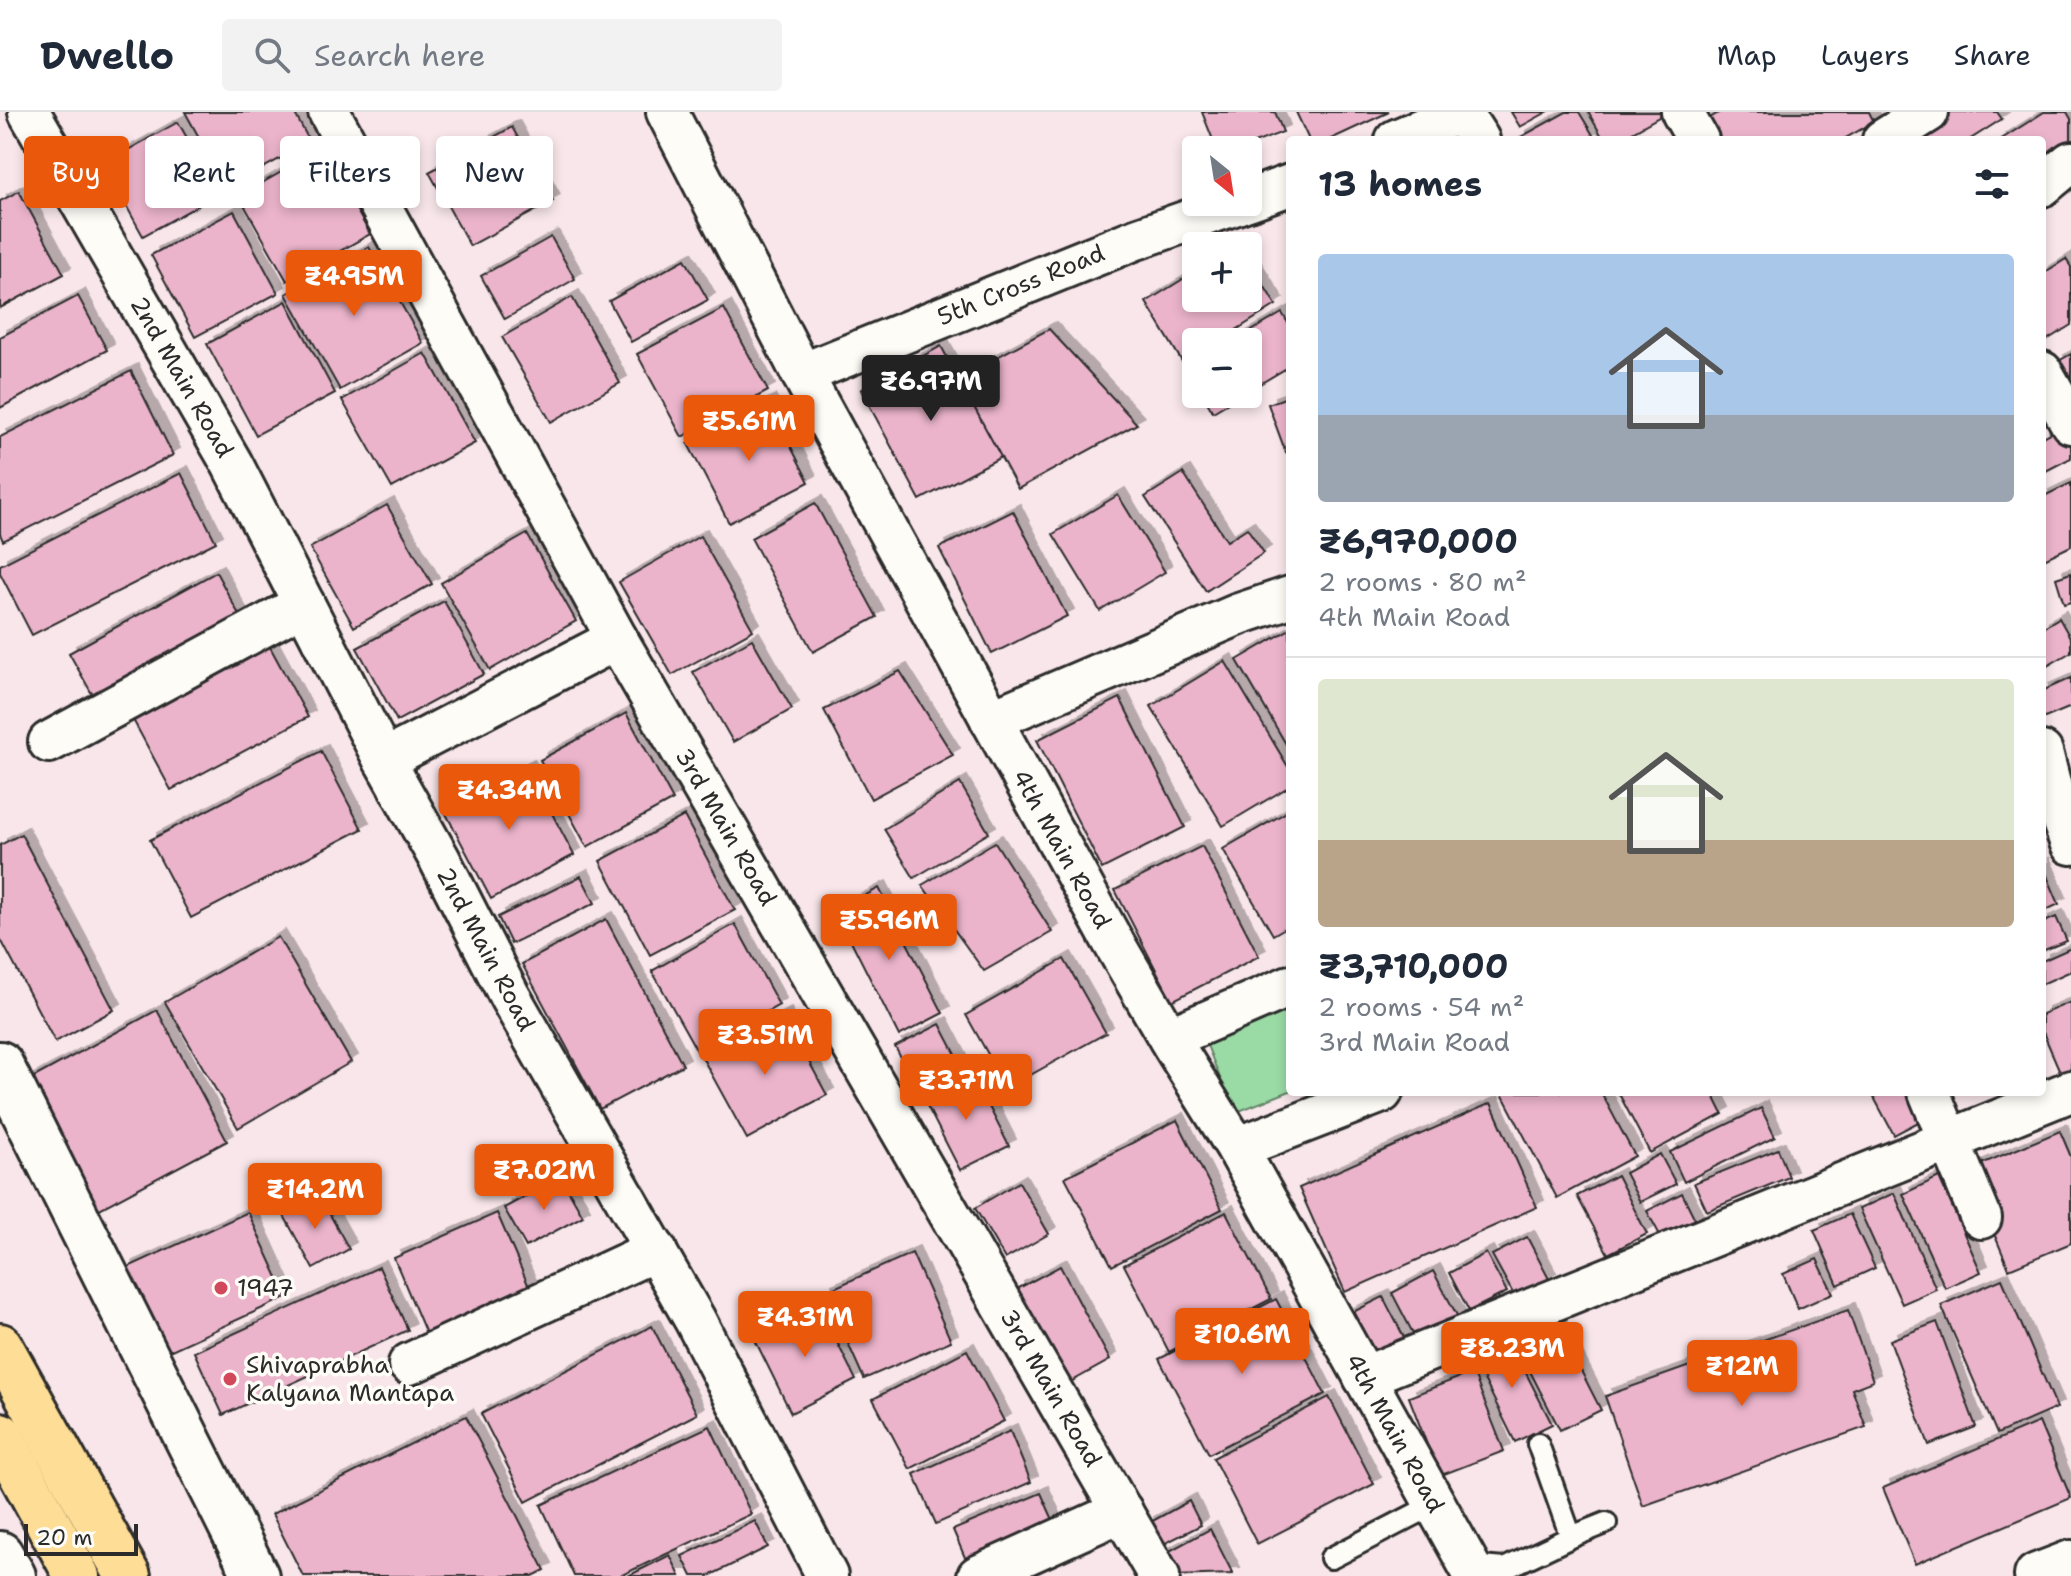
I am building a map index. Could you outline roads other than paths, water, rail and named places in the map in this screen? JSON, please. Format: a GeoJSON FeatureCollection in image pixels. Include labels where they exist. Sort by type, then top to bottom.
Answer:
{"type":"FeatureCollection","features":[{"type":"Feature","properties":{"kind":"main road"},"geometry":{"type":"LineString","coordinates":[[0,1346],[128,1576]]}},
{"type":"Feature","properties":{"kind":"main road"},"geometry":{"type":"LineString","coordinates":[[0,1435],[77,1576]]}},
{"type":"Feature","properties":{"kind":"street","name":"2nd Main Road"},"geometry":{"type":"LineString","coordinates":[[29,112],[232,464],[510,997],[656,1250],[827,1576]]}},
{"type":"Feature","properties":{"kind":"street","name":"3rd Main Road"},"geometry":{"type":"LineString","coordinates":[[329,112],[617,639],[1159,1576]]}},
{"type":"Feature","properties":{"kind":"street","name":"4th Main Road"},"geometry":{"type":"LineString","coordinates":[[667,112],[802,374],[991,720],[1169,1038],[1237,1148],[1472,1571]]}},
{"type":"Feature","properties":{"kind":"street"},"geometry":{"type":"LineString","coordinates":[[1405,136],[1461,112],[1476,136]]}},
{"type":"Feature","properties":{"kind":"street"},"geometry":{"type":"LineString","coordinates":[[1682,112],[1696,136]]}},
{"type":"Feature","properties":{"kind":"street"},"geometry":{"type":"LineString","coordinates":[[2046,183],[2071,162]]}},
{"type":"Feature","properties":{"kind":"street"},"geometry":{"type":"LineString","coordinates":[[1262,195],[1286,186]]}},
{"type":"Feature","properties":{"kind":"street","name":"5th Cross Road"},"geometry":{"type":"LineString","coordinates":[[802,374],[1136,239],[1202,216]]}},
{"type":"Feature","properties":{"kind":"street"},"geometry":{"type":"LineString","coordinates":[[2046,379],[2071,423]]}},
{"type":"Feature","properties":{"kind":"street"},"geometry":{"type":"LineString","coordinates":[[991,720],[1239,614],[1286,598]]}},
{"type":"Feature","properties":{"kind":"street"},"geometry":{"type":"LineString","coordinates":[[49,742],[304,604]]}},
{"type":"Feature","properties":{"kind":"street"},"geometry":{"type":"LineString","coordinates":[[384,760],[617,639]]}},
{"type":"Feature","properties":{"kind":"street"},"geometry":{"type":"LineString","coordinates":[[2046,768],[2071,844]]}},
{"type":"Feature","properties":{"kind":"street"},"geometry":{"type":"LineString","coordinates":[[1169,1038],[1286,988]]}},
{"type":"Feature","properties":{"kind":"street"},"geometry":{"type":"LineString","coordinates":[[0,1064],[256,1576]]}},
{"type":"Feature","properties":{"kind":"street"},"geometry":{"type":"LineString","coordinates":[[1364,1377],[2071,1091]]}},
{"type":"Feature","properties":{"kind":"street"},"geometry":{"type":"LineString","coordinates":[[1237,1148],[1372,1096]]}},
{"type":"Feature","properties":{"kind":"street"},"geometry":{"type":"LineString","coordinates":[[1931,1096],[1981,1218]]}},
{"type":"Feature","properties":{"kind":"street"},"geometry":{"type":"LineString","coordinates":[[409,1364],[656,1250]]}},
{"type":"Feature","properties":{"kind":"street"},"geometry":{"type":"LineString","coordinates":[[978,1576],[1122,1511]]}},
{"type":"Feature","properties":{"kind":"street"},"geometry":{"type":"LineString","coordinates":[[0,1554],[13,1576]]}},
{"type":"Feature","properties":{"kind":"street"},"geometry":{"type":"LineString","coordinates":[[2037,1576],[2071,1563]]}},
{"type":"Feature","properties":{"kind":"lane"},"geometry":{"type":"LineString","coordinates":[[1538,1444],[1571,1537]]}},
{"type":"Feature","properties":{"kind":"lane"},"geometry":{"type":"LineString","coordinates":[[1331,1558],[1435,1504]]}},
{"type":"Feature","properties":{"kind":"lane"},"geometry":{"type":"LineString","coordinates":[[1472,1571],[1504,1569],[1606,1523]]}},
{"type":"Feature","properties":{"kind":"place","name":"1947"},"geometry":{"type":"Point","coordinates":[221,1288]}},
{"type":"Feature","properties":{"kind":"place","name":"Shivaprabha Kalyana Mantapa"},"geometry":{"type":"Point","coordinates":[230,1379]}}]}
